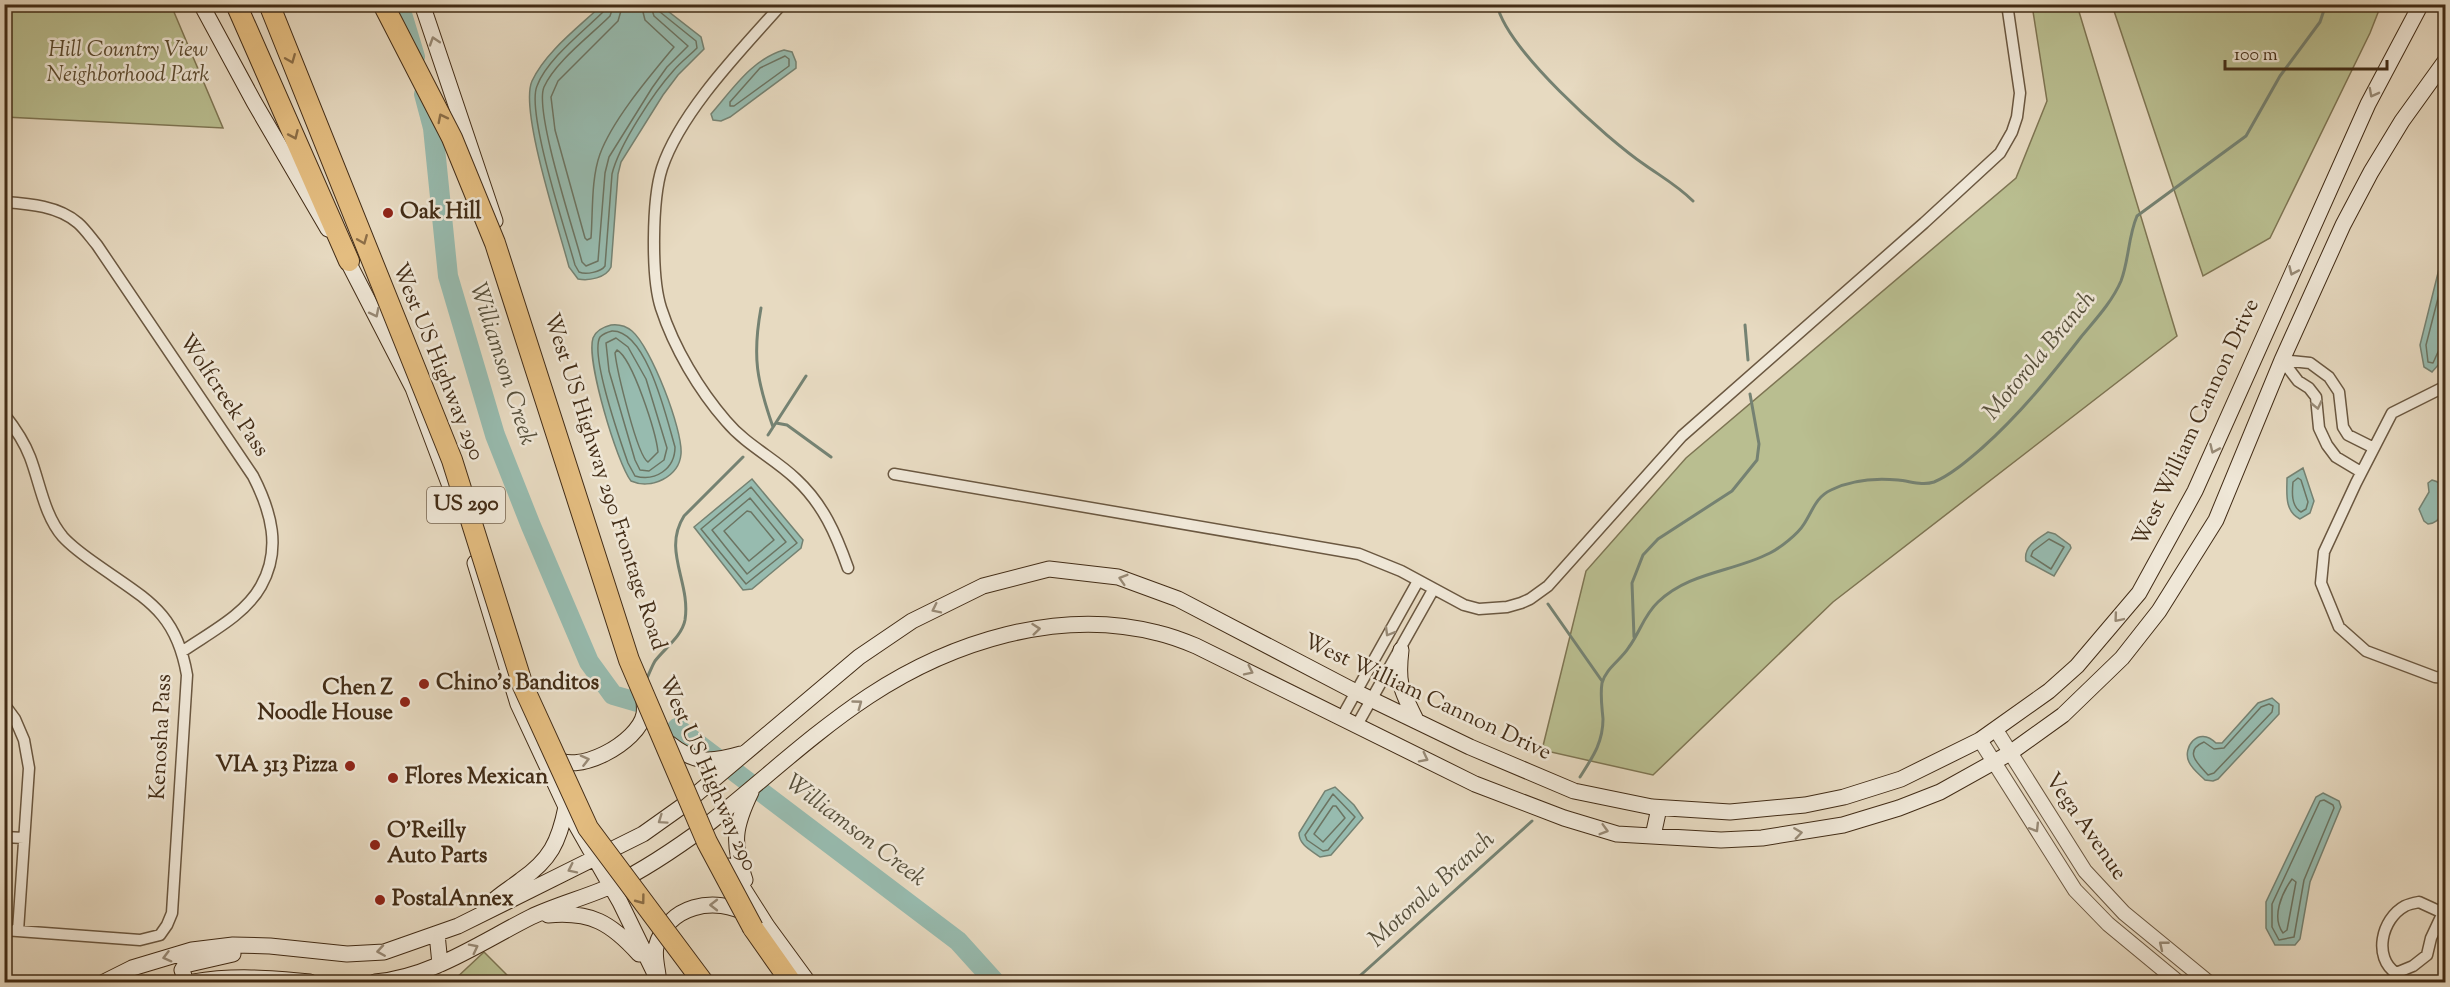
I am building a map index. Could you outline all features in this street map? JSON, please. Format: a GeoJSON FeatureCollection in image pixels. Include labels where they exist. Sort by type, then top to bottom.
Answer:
{"type":"FeatureCollection","features":[{"type":"Feature","properties":{"kind":"highway"},"geometry":{"type":"LineString","coordinates":[[236,4],[349,261]]}},
{"type":"Feature","properties":{"kind":"highway","name":"West US Highway 290"},"geometry":{"type":"LineString","coordinates":[[269,4],[452,460],[524,686],[588,828],[703,982]]}},
{"type":"Feature","properties":{"kind":"highway","name":"West US Highway 290"},"geometry":{"type":"LineString","coordinates":[[383,4],[452,138],[495,243],[629,660],[708,842],[753,928],[791,982]]}},
{"type":"Feature","properties":{"kind":"main road","name":"West US Highway 290"},"geometry":{"type":"LineString","coordinates":[[201,4],[314,208],[349,261],[408,379],[457,505],[518,704],[537,742]]}},
{"type":"Feature","properties":{"kind":"main road","name":"West US Highway 290 Frontage Road"},"geometry":{"type":"LineString","coordinates":[[422,4],[644,676],[669,742],[706,826],[767,926],[808,982]]}},
{"type":"Feature","properties":{"kind":"main road","name":"West William Cannon Drive"},"geometry":{"type":"LineString","coordinates":[[104,982],[132,968],[192,950],[233,945],[347,954],[384,952],[437,934],[643,834],[713,781],[859,657],[912,621],[982,586],[1049,569],[1118,577],[1178,599],[1370,699],[1470,747],[1574,791],[1659,808],[1730,812],[1824,801],[1901,779],[1980,740],[2049,691],[2077,666],[2139,593],[2195,491],[2368,104],[2421,4]]}},
{"type":"Feature","properties":{"kind":"main road"},"geometry":{"type":"LineString","coordinates":[[375,982],[423,971],[533,916],[610,886],[667,854],[706,826],[869,696],[936,660],[973,645],[1023,630],[1062,626],[1121,627],[1157,632],[1196,646],[1475,784],[1542,810],[1617,834],[1721,840],[1762,838],[1844,825],[1920,800],[2010,753],[2063,715],[2122,658],[2159,611],[2216,520],[2282,360],[2343,225],[2402,121],[2445,60]]}},
{"type":"Feature","properties":{"kind":"main road"},"geometry":{"type":"LineString","coordinates":[[2260,346],[2282,360]]}},
{"type":"Feature","properties":{"kind":"main road"},"geometry":{"type":"LineString","coordinates":[[1401,650],[1398,676],[1416,720]]}},
{"type":"Feature","properties":{"kind":"main road"},"geometry":{"type":"LineString","coordinates":[[537,742],[556,760],[568,764],[589,760],[620,746],[633,733],[644,715],[644,676]]}},
{"type":"Feature","properties":{"kind":"main road"},"geometry":{"type":"LineString","coordinates":[[537,742],[567,807],[659,982]]}},
{"type":"Feature","properties":{"kind":"main road"},"geometry":{"type":"LineString","coordinates":[[669,742],[685,755],[699,760],[725,758],[747,752]]}},
{"type":"Feature","properties":{"kind":"main road"},"geometry":{"type":"LineString","coordinates":[[753,788],[735,834],[735,847],[753,903]]}},
{"type":"Feature","properties":{"kind":"main road"},"geometry":{"type":"LineString","coordinates":[[478,916],[498,896],[538,868],[552,852],[561,831],[567,807]]}},
{"type":"Feature","properties":{"kind":"main road"},"geometry":{"type":"LineString","coordinates":[[1653,836],[1659,808]]}},
{"type":"Feature","properties":{"kind":"main road"},"geometry":{"type":"LineString","coordinates":[[659,982],[655,948],[666,923],[691,907],[721,905],[741,910],[767,926]]}},
{"type":"Feature","properties":{"kind":"main road"},"geometry":{"type":"LineString","coordinates":[[533,916],[584,915],[601,921],[623,937],[649,965]]}},
{"type":"Feature","properties":{"kind":"main road"},"geometry":{"type":"LineString","coordinates":[[437,934],[440,964]]}},
{"type":"Feature","properties":{"kind":"main road"},"geometry":{"type":"LineString","coordinates":[[186,982],[182,970],[185,965],[259,946]]}},
{"type":"Feature","properties":{"kind":"main road"},"geometry":{"type":"LineString","coordinates":[[193,982],[248,976],[310,982]]}},
{"type":"Feature","properties":{"kind":"street"},"geometry":{"type":"LineString","coordinates":[[782,4],[689,115],[662,168],[654,216],[660,305],[676,343],[707,398],[727,423],[751,445],[795,478],[821,506],[838,539],[848,568]]}},
{"type":"Feature","properties":{"kind":"street"},"geometry":{"type":"LineString","coordinates":[[894,474],[1359,554],[1401,571],[1464,605],[1479,609],[1507,607],[1530,599],[1560,574],[1682,436],[1989,165],[2007,142],[2019,107],[2018,75],[2007,4]]}},
{"type":"Feature","properties":{"kind":"street","name":"Wolfcreek Pass"},"geometry":{"type":"LineString","coordinates":[[4,202],[56,210],[78,222],[97,245],[254,476],[267,502],[273,530],[271,557],[261,586],[247,604],[227,621],[183,651]]}},
{"type":"Feature","properties":{"kind":"street"},"geometry":{"type":"LineString","coordinates":[[2282,360],[2310,363],[2329,377],[2339,392],[2343,427],[2348,435],[2374,448]]}},
{"type":"Feature","properties":{"kind":"street"},"geometry":{"type":"LineString","coordinates":[[2282,360],[2298,381],[2309,388],[2316,397],[2319,428],[2327,445],[2336,457],[2361,472]]}},
{"type":"Feature","properties":{"kind":"street"},"geometry":{"type":"LineString","coordinates":[[2445,386],[2392,413],[2361,472],[2324,552],[2321,583],[2339,627],[2366,651],[2435,677],[2445,678]]}},
{"type":"Feature","properties":{"kind":"street","name":"Kenosha Pass"},"geometry":{"type":"LineString","coordinates":[[4,414],[19,433],[52,519],[63,536],[81,553],[151,602],[164,616],[183,651],[186,686],[172,913],[160,935],[140,940],[4,930]]}},
{"type":"Feature","properties":{"kind":"street"},"geometry":{"type":"LineString","coordinates":[[1342,717],[1418,581]]}},
{"type":"Feature","properties":{"kind":"street"},"geometry":{"type":"LineString","coordinates":[[1357,725],[1370,699],[1401,650],[1419,611],[1433,590]]}},
{"type":"Feature","properties":{"kind":"street"},"geometry":{"type":"LineString","coordinates":[[4,705],[15,719],[24,741],[29,768],[18,931]]}},
{"type":"Feature","properties":{"kind":"street","name":"Vega Avenue"},"geometry":{"type":"LineString","coordinates":[[1996,730],[2070,848],[2104,892],[2124,913],[2208,982]]}},
{"type":"Feature","properties":{"kind":"street","name":"Vega Avenue"},"geometry":{"type":"LineString","coordinates":[[1980,740],[2075,890],[2108,924],[2178,982]]}},
{"type":"Feature","properties":{"kind":"street"},"geometry":{"type":"LineString","coordinates":[[4,837],[24,838]]}},
{"type":"Feature","properties":{"kind":"street"},"geometry":{"type":"LineString","coordinates":[[2419,902],[2444,909],[2431,938],[2427,955],[2413,966],[2396,973],[2387,967],[2381,951],[2386,926],[2403,907],[2419,902]]}},
{"type":"Feature","properties":{"kind":"green space","name":"Hill Country View Neighborhood Park"},"geometry":{"type":"Polygon","coordinates":[[[5,5],[171,5],[223,128],[5,117],[5,5]]]}},
{"type":"Feature","properties":{"kind":"green space"},"geometry":{"type":"Polygon","coordinates":[[[2032,5],[2077,5],[2177,336],[1833,602],[1653,775],[1542,750],[1586,571],[1686,458],[2016,178],[2047,101],[2032,5]]]}},
{"type":"Feature","properties":{"kind":"green space"},"geometry":{"type":"Polygon","coordinates":[[[2112,5],[2381,5],[2370,33],[2270,238],[2203,276],[2112,5]]]}},
{"type":"Feature","properties":{"kind":"green space"},"geometry":{"type":"Polygon","coordinates":[[[484,952],[514,982],[452,982],[484,952]]]}},
{"type":"Feature","properties":{"kind":"water"},"geometry":{"type":"Polygon","coordinates":[[[603,4],[660,5],[701,37],[704,49],[678,75],[663,95],[621,162],[618,174],[611,267],[601,276],[582,280],[578,279],[569,267],[542,172],[529,96],[532,81],[546,60],[603,4]]]}},
{"type":"Feature","properties":{"kind":"water"},"geometry":{"type":"Polygon","coordinates":[[[784,50],[792,52],[796,68],[730,117],[721,121],[713,120],[711,114],[743,76],[762,60],[784,50]]]}},
{"type":"Feature","properties":{"kind":"water"},"geometry":{"type":"Polygon","coordinates":[[[2445,209],[2445,341],[2440,363],[2432,372],[2424,367],[2420,345],[2440,265],[2445,209]]]}},
{"type":"Feature","properties":{"kind":"water"},"geometry":{"type":"Polygon","coordinates":[[[611,325],[627,328],[640,340],[656,371],[671,409],[677,427],[681,454],[675,469],[663,480],[647,484],[631,481],[611,434],[598,388],[592,350],[596,333],[611,325]]]}},
{"type":"Feature","properties":{"kind":"water"},"geometry":{"type":"Polygon","coordinates":[[[2303,468],[2314,501],[2310,513],[2300,519],[2295,516],[2289,506],[2287,478],[2303,468]]]}},
{"type":"Feature","properties":{"kind":"water"},"geometry":{"type":"Polygon","coordinates":[[[752,479],[803,540],[801,548],[752,589],[743,590],[694,527],[752,479]]]}},
{"type":"Feature","properties":{"kind":"water"},"geometry":{"type":"Polygon","coordinates":[[[2432,480],[2443,487],[2445,498],[2440,506],[2442,514],[2436,521],[2428,524],[2424,521],[2419,509],[2429,492],[2428,483],[2432,480]]]}},
{"type":"Feature","properties":{"kind":"water"},"geometry":{"type":"Polygon","coordinates":[[[2048,532],[2055,534],[2071,548],[2054,576],[2026,561],[2029,548],[2048,532]]]}},
{"type":"Feature","properties":{"kind":"water"},"geometry":{"type":"Polygon","coordinates":[[[2272,698],[2279,704],[2279,714],[2218,779],[2205,780],[2194,769],[2187,756],[2193,740],[2203,736],[2216,743],[2222,743],[2258,703],[2272,698]]]}},
{"type":"Feature","properties":{"kind":"water"},"geometry":{"type":"Polygon","coordinates":[[[1335,787],[1354,805],[1363,818],[1331,855],[1320,857],[1303,844],[1299,833],[1325,791],[1335,787]]]}},
{"type":"Feature","properties":{"kind":"water"},"geometry":{"type":"Polygon","coordinates":[[[2323,793],[2339,801],[2341,807],[2310,882],[2300,939],[2295,945],[2275,945],[2266,928],[2266,902],[2316,797],[2323,793]]]}},
{"type":"Feature","properties":{"kind":"waterway","name":"Williamson Creek"},"geometry":{"type":"LineString","coordinates":[[399,4],[415,57]]}},
{"type":"Feature","properties":{"kind":"waterway"},"geometry":{"type":"LineString","coordinates":[[1497,4],[1504,22],[1518,44],[1560,91],[1607,135],[1693,201]]}},
{"type":"Feature","properties":{"kind":"waterway","name":"Motorola Branch"},"geometry":{"type":"LineString","coordinates":[[1580,777],[1596,750],[1603,728],[1601,692],[1604,678],[1610,668],[1626,652],[1649,612],[1658,602],[1683,584],[1756,559],[1779,548],[1798,532],[1818,500],[1831,490],[1855,482],[1881,479],[1934,482],[1953,471],[1982,448],[2034,395],[2113,296],[2124,273],[2137,216],[2246,136],[2280,76],[2320,22],[2326,4]]}},
{"type":"Feature","properties":{"kind":"waterway","name":"Williamson Creek"},"geometry":{"type":"LineString","coordinates":[[424,94],[433,128],[448,276],[495,435],[589,662],[613,695],[637,702]]}},
{"type":"Feature","properties":{"kind":"waterway"},"geometry":{"type":"LineString","coordinates":[[761,308],[757,341],[758,369],[763,396],[773,427]]}},
{"type":"Feature","properties":{"kind":"waterway"},"geometry":{"type":"LineString","coordinates":[[1745,325],[1748,360]]}},
{"type":"Feature","properties":{"kind":"waterway"},"geometry":{"type":"LineString","coordinates":[[768,435],[806,376]]}},
{"type":"Feature","properties":{"kind":"waterway"},"geometry":{"type":"LineString","coordinates":[[1634,637],[1632,583],[1643,555],[1658,539],[1732,491],[1757,460],[1759,444],[1750,394]]}},
{"type":"Feature","properties":{"kind":"waterway"},"geometry":{"type":"LineString","coordinates":[[776,423],[787,425],[831,457]]}},
{"type":"Feature","properties":{"kind":"waterway"},"geometry":{"type":"LineString","coordinates":[[647,678],[655,661],[677,637],[685,620],[686,606],[676,554],[678,529],[684,516],[743,457]]}},
{"type":"Feature","properties":{"kind":"waterway"},"geometry":{"type":"LineString","coordinates":[[1548,604],[1602,681]]}},
{"type":"Feature","properties":{"kind":"waterway","name":"Williamson Creek"},"geometry":{"type":"LineString","coordinates":[[677,728],[958,941],[995,982]]}},
{"type":"Feature","properties":{"kind":"waterway","name":"Motorola Branch"},"geometry":{"type":"LineString","coordinates":[[1353,982],[1532,821]]}},
{"type":"Feature","properties":{"kind":"place","name":"Oak Hill"},"geometry":{"type":"Point","coordinates":[388,213]}},
{"type":"Feature","properties":{"kind":"place","name":"Chino's Banditos"},"geometry":{"type":"Point","coordinates":[424,684]}},
{"type":"Feature","properties":{"kind":"place","name":"Chen Z Noodle House"},"geometry":{"type":"Point","coordinates":[405,702]}},
{"type":"Feature","properties":{"kind":"place","name":"VIA 313 Pizza"},"geometry":{"type":"Point","coordinates":[350,766]}},
{"type":"Feature","properties":{"kind":"place","name":"Flores Mexican"},"geometry":{"type":"Point","coordinates":[393,778]}},
{"type":"Feature","properties":{"kind":"place","name":"O'Reilly Auto Parts"},"geometry":{"type":"Point","coordinates":[375,845]}},
{"type":"Feature","properties":{"kind":"place","name":"PostalAnnex"},"geometry":{"type":"Point","coordinates":[380,900]}}]}
